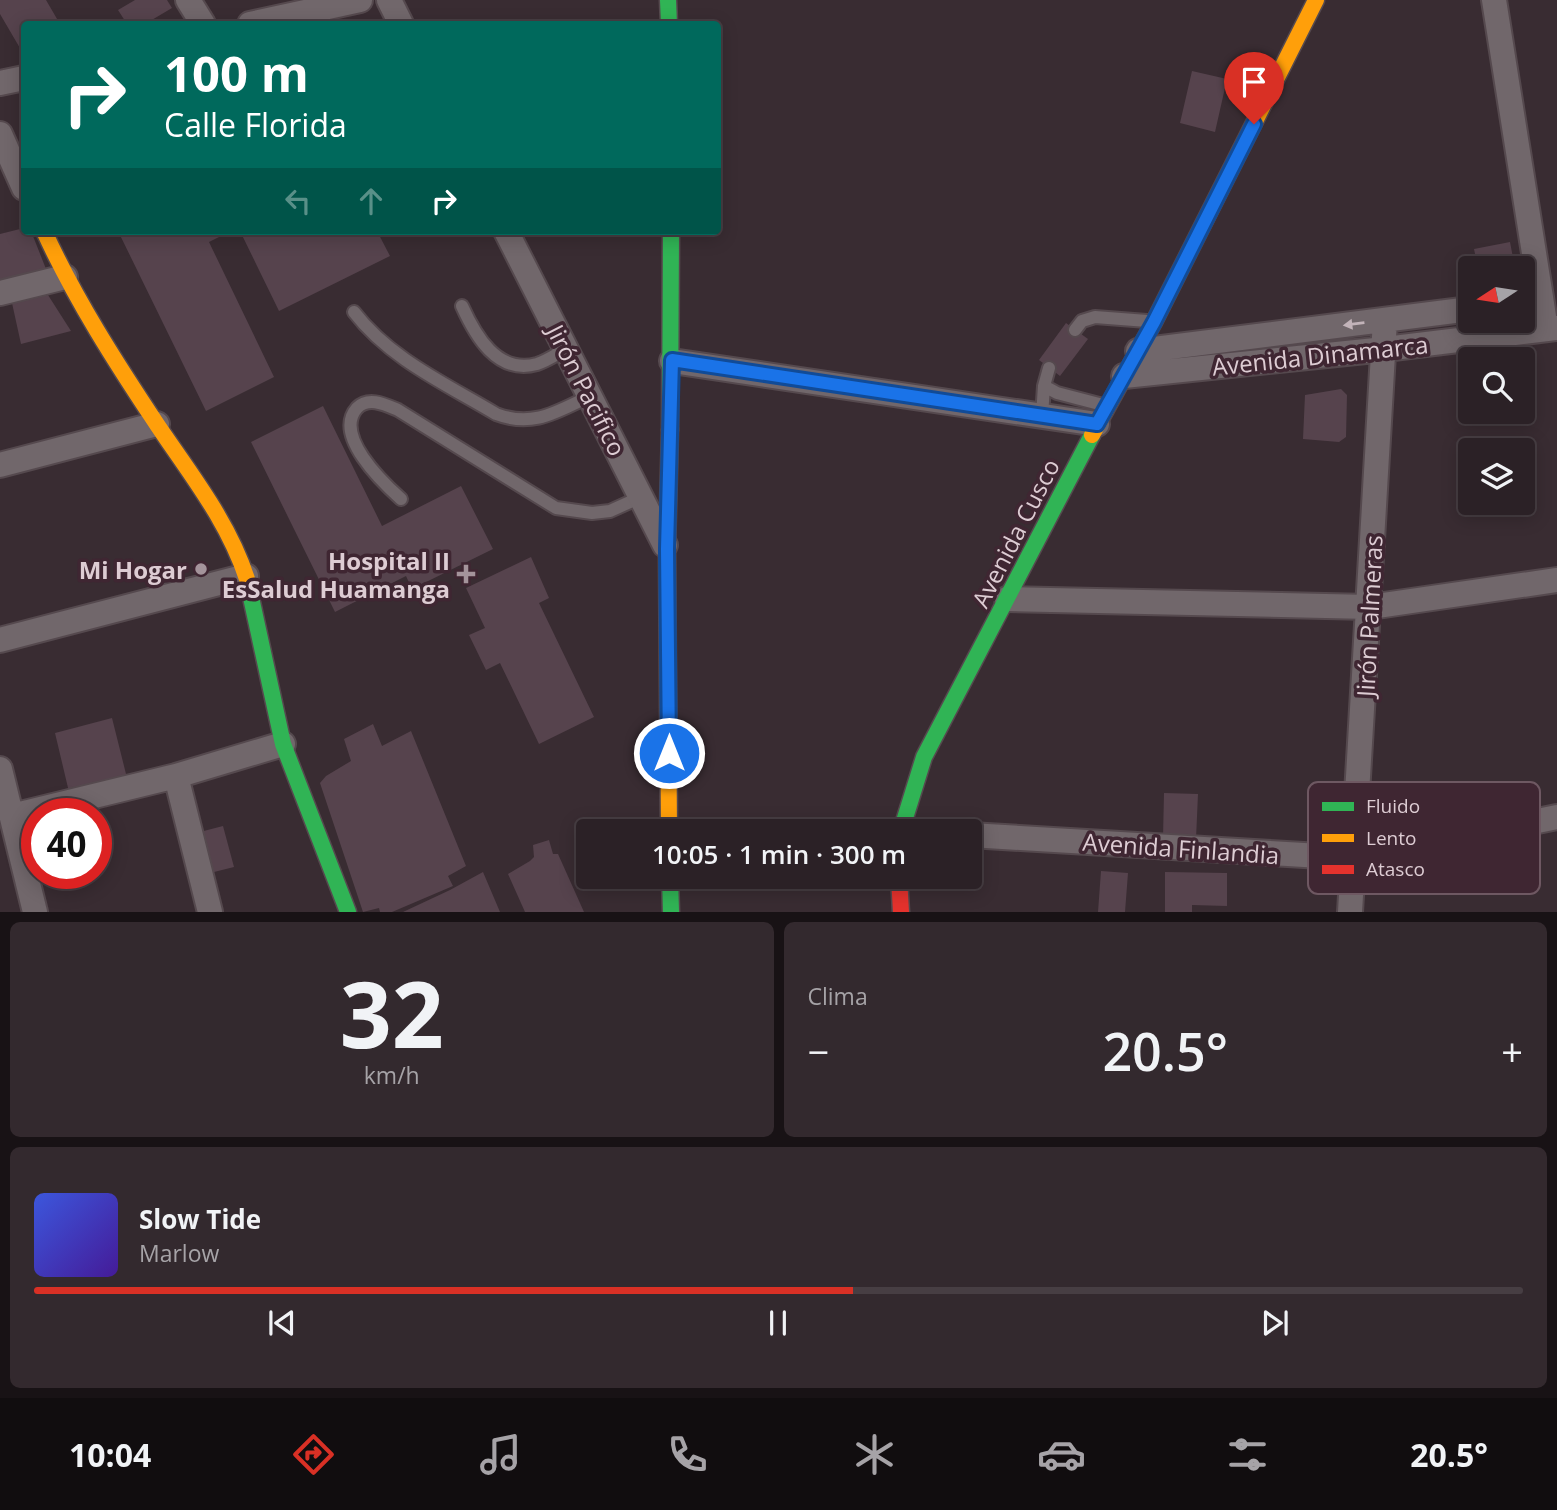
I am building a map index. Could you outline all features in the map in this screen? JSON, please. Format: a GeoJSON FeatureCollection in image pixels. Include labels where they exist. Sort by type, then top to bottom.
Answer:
{"type":"FeatureCollection","features":[{"type":"Feature","properties":{"kind":"main road"},"geometry":{"type":"LineString","coordinates":[[668,0],[669,21]]}},
{"type":"Feature","properties":{"kind":"main road","name":"Avenida Cusco"},"geometry":{"type":"LineString","coordinates":[[906,819],[924,757],[1102,415],[1154,322],[1316,0]]}},
{"type":"Feature","properties":{"kind":"main road"},"geometry":{"type":"LineString","coordinates":[[46,235],[65,277],[157,424],[217,511],[246,576],[283,744],[348,912]]}},
{"type":"Feature","properties":{"kind":"main road"},"geometry":{"type":"LineString","coordinates":[[669,819],[667,549],[672,360],[671,235]]}},
{"type":"Feature","properties":{"kind":"main road"},"geometry":{"type":"LineString","coordinates":[[670,889],[671,912]]}},
{"type":"Feature","properties":{"kind":"main road"},"geometry":{"type":"LineString","coordinates":[[900,889],[901,912]]}},
{"type":"Feature","properties":{"kind":"street"},"geometry":{"type":"LineString","coordinates":[[188,0],[201,21]]}},
{"type":"Feature","properties":{"kind":"street"},"geometry":{"type":"LineString","coordinates":[[264,21],[360,0]]}},
{"type":"Feature","properties":{"kind":"street"},"geometry":{"type":"LineString","coordinates":[[389,0],[400,21]]}},
{"type":"Feature","properties":{"kind":"street"},"geometry":{"type":"LineString","coordinates":[[1494,0],[1541,300],[1552,329]]}},
{"type":"Feature","properties":{"kind":"street"},"geometry":{"type":"LineString","coordinates":[[0,83],[21,79]]}},
{"type":"Feature","properties":{"kind":"street"},"geometry":{"type":"LineString","coordinates":[[0,134],[21,181]]}},
{"type":"Feature","properties":{"kind":"street","name":"Jirón Pacifico"},"geometry":{"type":"LineString","coordinates":[[508,235],[667,549]]}},
{"type":"Feature","properties":{"kind":"street"},"geometry":{"type":"LineString","coordinates":[[0,293],[65,277]]}},
{"type":"Feature","properties":{"kind":"street","name":"Avenida Dinamarca"},"geometry":{"type":"LineString","coordinates":[[1138,351],[1458,311]]}},
{"type":"Feature","properties":{"kind":"street","name":"Jirón Palmeras"},"geometry":{"type":"LineString","coordinates":[[1360,782],[1385,320]]}},
{"type":"Feature","properties":{"kind":"street","name":"Avenida Dinamarca"},"geometry":{"type":"LineString","coordinates":[[1124,376],[1552,329]]}},
{"type":"Feature","properties":{"kind":"street"},"geometry":{"type":"LineString","coordinates":[[672,360],[1042,416],[1102,415]]}},
{"type":"Feature","properties":{"kind":"street"},"geometry":{"type":"LineString","coordinates":[[0,465],[157,424]]}},
{"type":"Feature","properties":{"kind":"street"},"geometry":{"type":"LineString","coordinates":[[0,640],[246,576]]}},
{"type":"Feature","properties":{"kind":"street"},"geometry":{"type":"LineString","coordinates":[[1007,599],[1370,607],[1557,580]]}},
{"type":"Feature","properties":{"kind":"street"},"geometry":{"type":"LineString","coordinates":[[12,816],[176,776],[283,744]]}},
{"type":"Feature","properties":{"kind":"street"},"geometry":{"type":"LineString","coordinates":[[0,769],[35,912]]}},
{"type":"Feature","properties":{"kind":"street"},"geometry":{"type":"LineString","coordinates":[[176,776],[210,912]]}},
{"type":"Feature","properties":{"kind":"street","name":"Avenida Finlandia"},"geometry":{"type":"LineString","coordinates":[[982,836],[1308,856]]}},
{"type":"Feature","properties":{"kind":"street","name":"Jirón Palmeras"},"geometry":{"type":"LineString","coordinates":[[1350,912],[1352,894]]}},
{"type":"Feature","properties":{"kind":"lane"},"geometry":{"type":"LineString","coordinates":[[462,306],[475,335],[484,346],[506,361],[517,364],[537,363],[566,349]]}},
{"type":"Feature","properties":{"kind":"lane"},"geometry":{"type":"LineString","coordinates":[[354,312],[386,347],[508,419],[542,418],[590,396]]}},
{"type":"Feature","properties":{"kind":"lane"},"geometry":{"type":"LineString","coordinates":[[1075,330],[1082,321],[1095,317],[1154,322]]}},
{"type":"Feature","properties":{"kind":"lane"},"geometry":{"type":"LineString","coordinates":[[1042,416],[1044,386],[1049,368]]}},
{"type":"Feature","properties":{"kind":"lane"},"geometry":{"type":"LineString","coordinates":[[1044,386],[1102,415]]}},
{"type":"Feature","properties":{"kind":"lane"},"geometry":{"type":"LineString","coordinates":[[401,499],[369,466],[352,437],[352,419],[356,410],[367,402],[381,403],[398,410],[556,508],[574,512],[610,511],[641,497]]}},
{"type":"Feature","properties":{"kind":"building"},"geometry":{"type":"Polygon","coordinates":[[[0,0],[46,0],[58,21],[21,21],[21,50],[0,14],[0,0]]]}},
{"type":"Feature","properties":{"kind":"building"},"geometry":{"type":"Polygon","coordinates":[[[135,0],[167,0],[172,8],[150,21],[125,21],[118,10],[135,0]]]}},
{"type":"Feature","properties":{"kind":"building"},"geometry":{"type":"Polygon","coordinates":[[[1192,71],[1227,79],[1215,132],[1180,123],[1192,71]]]}},
{"type":"Feature","properties":{"kind":"building"},"geometry":{"type":"Polygon","coordinates":[[[21,229],[21,235],[33,235],[48,274],[0,286],[0,234],[21,229]]]}},
{"type":"Feature","properties":{"kind":"building"},"geometry":{"type":"Polygon","coordinates":[[[120,235],[223,235],[209,242],[274,377],[206,411],[120,235]]]}},
{"type":"Feature","properties":{"kind":"building"},"geometry":{"type":"Polygon","coordinates":[[[242,235],[379,235],[390,256],[279,311],[242,235]]]}},
{"type":"Feature","properties":{"kind":"building"},"geometry":{"type":"Polygon","coordinates":[[[1510,242],[1513,256],[1475,256],[1474,249],[1510,242]]]}},
{"type":"Feature","properties":{"kind":"building"},"geometry":{"type":"Polygon","coordinates":[[[48,295],[71,331],[21,344],[12,303],[48,295]]]}},
{"type":"Feature","properties":{"kind":"building"},"geometry":{"type":"Polygon","coordinates":[[[1066,323],[1088,339],[1060,376],[1039,360],[1066,323]]]}},
{"type":"Feature","properties":{"kind":"building"},"geometry":{"type":"Polygon","coordinates":[[[1341,389],[1347,395],[1346,437],[1339,442],[1303,439],[1305,395],[1341,389]]]}},
{"type":"Feature","properties":{"kind":"building"},"geometry":{"type":"Polygon","coordinates":[[[323,406],[382,526],[461,486],[493,549],[412,589],[406,576],[335,612],[251,442],[323,406]]]}},
{"type":"Feature","properties":{"kind":"building"},"geometry":{"type":"Polygon","coordinates":[[[531,557],[549,598],[539,603],[594,717],[539,744],[500,663],[486,670],[469,635],[485,628],[466,588],[531,557]]]}},
{"type":"Feature","properties":{"kind":"building"},"geometry":{"type":"Polygon","coordinates":[[[112,718],[127,778],[69,792],[55,733],[112,718]]]}},
{"type":"Feature","properties":{"kind":"building"},"geometry":{"type":"Polygon","coordinates":[[[373,724],[382,746],[411,731],[466,866],[448,876],[453,886],[392,912],[380,912],[379,908],[363,912],[320,783],[326,776],[351,761],[344,739],[373,724]]]}},
{"type":"Feature","properties":{"kind":"building"},"geometry":{"type":"Polygon","coordinates":[[[1164,793],[1198,794],[1196,839],[1163,838],[1164,793]]]}},
{"type":"Feature","properties":{"kind":"building"},"geometry":{"type":"Polygon","coordinates":[[[223,826],[234,867],[206,874],[196,833],[223,826]]]}},
{"type":"Feature","properties":{"kind":"building"},"geometry":{"type":"Polygon","coordinates":[[[549,840],[553,854],[558,854],[584,912],[525,912],[508,874],[534,857],[533,845],[549,840]]]}},
{"type":"Feature","properties":{"kind":"building"},"geometry":{"type":"Polygon","coordinates":[[[1101,871],[1128,873],[1125,912],[1098,912],[1101,871]]]}},
{"type":"Feature","properties":{"kind":"building"},"geometry":{"type":"Polygon","coordinates":[[[483,872],[500,912],[403,912],[450,890],[483,872]]]}},
{"type":"Feature","properties":{"kind":"building"},"geometry":{"type":"Polygon","coordinates":[[[1165,872],[1227,873],[1227,906],[1192,905],[1192,912],[1165,912],[1165,872]]]}},
{"type":"Feature","properties":{"kind":"traffic: fast"},"geometry":{"type":"LineString","coordinates":[[668,0],[669,21]]}},
{"type":"Feature","properties":{"kind":"traffic: fast"},"geometry":{"type":"LineString","coordinates":[[670,430],[671,235]]}},
{"type":"Feature","properties":{"kind":"traffic: fast"},"geometry":{"type":"LineString","coordinates":[[905,819],[924,757],[1092,435]]}},
{"type":"Feature","properties":{"kind":"traffic: fast"},"geometry":{"type":"LineString","coordinates":[[247,579],[283,744],[348,912]]}},
{"type":"Feature","properties":{"kind":"traffic: fast"},"geometry":{"type":"LineString","coordinates":[[670,889],[671,912]]}},
{"type":"Feature","properties":{"kind":"traffic: slow"},"geometry":{"type":"LineString","coordinates":[[1092,435],[1154,322],[1316,0]]}},
{"type":"Feature","properties":{"kind":"traffic: slow"},"geometry":{"type":"LineString","coordinates":[[46,235],[97,330],[219,518],[247,579]]}},
{"type":"Feature","properties":{"kind":"traffic: slow"},"geometry":{"type":"LineString","coordinates":[[669,819],[667,549],[670,430]]}},
{"type":"Feature","properties":{"kind":"traffic: jam"},"geometry":{"type":"LineString","coordinates":[[900,889],[901,912]]}},
{"type":"Feature","properties":{"kind":"place","name":"Mi Hogar"},"geometry":{"type":"Point","coordinates":[201,569]}},
{"type":"Feature","properties":{"kind":"place","name":"Hospital II EsSalud Huamanga"},"geometry":{"type":"Point","coordinates":[466,574]}},
{"type":"Feature","properties":{"kind":"route"},"geometry":{"type":"LineString","coordinates":[[669,753],[667,549],[672,360],[1097,424],[1154,322],[1254,124]]}}]}
